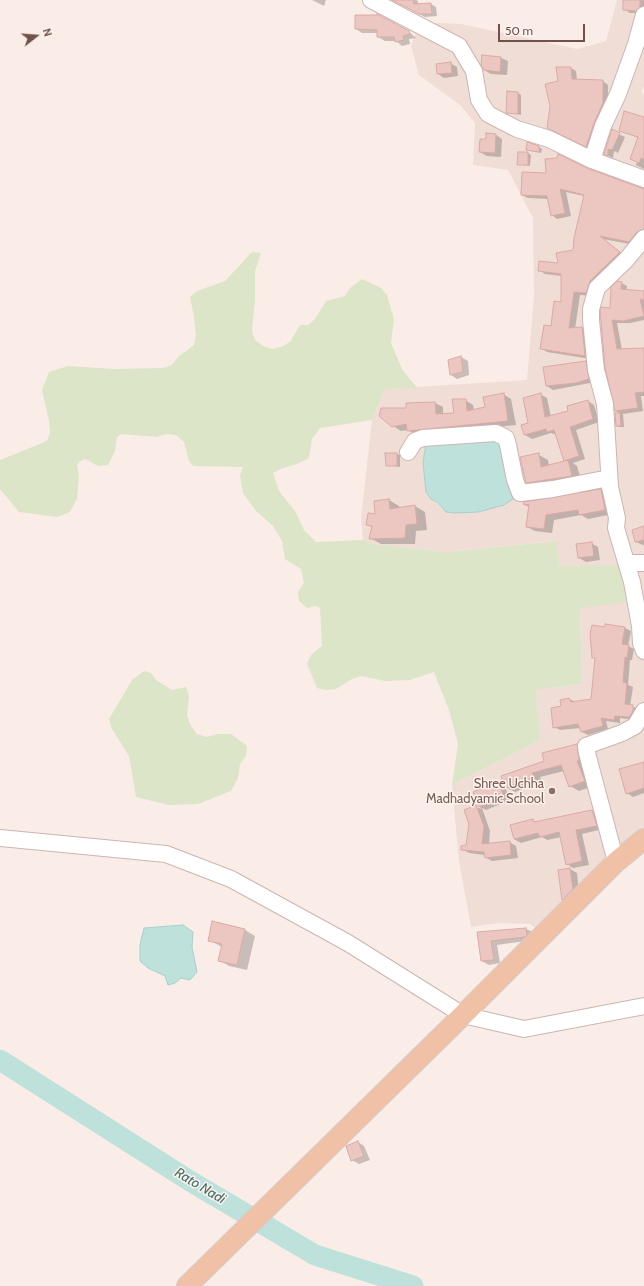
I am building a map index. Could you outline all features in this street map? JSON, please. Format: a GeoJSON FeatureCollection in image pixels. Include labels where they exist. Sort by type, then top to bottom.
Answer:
{"type":"FeatureCollection","features":[{"type":"Feature","properties":{"kind":"main road"},"geometry":{"type":"LineString","coordinates":[[187,1286],[463,1015],[616,862],[644,839]]}},
{"type":"Feature","properties":{"kind":"street"},"geometry":{"type":"LineString","coordinates":[[371,0],[459,46],[474,71],[479,100],[488,114],[517,129],[549,139],[592,160],[644,179]]}},
{"type":"Feature","properties":{"kind":"street"},"geometry":{"type":"LineString","coordinates":[[592,160],[603,126],[618,94],[636,44],[644,15]]}},
{"type":"Feature","properties":{"kind":"street"},"geometry":{"type":"LineString","coordinates":[[644,238],[627,259],[597,288],[591,309],[591,337],[596,370],[604,404],[609,478],[617,518],[616,528],[628,563],[640,626],[641,643],[644,651]]}},
{"type":"Feature","properties":{"kind":"street"},"geometry":{"type":"LineString","coordinates":[[408,452],[415,441],[423,438],[496,433],[506,438],[515,480],[520,492],[553,489],[609,478]]}},
{"type":"Feature","properties":{"kind":"street"},"geometry":{"type":"LineString","coordinates":[[628,563],[644,563]]}},
{"type":"Feature","properties":{"kind":"street"},"geometry":{"type":"LineString","coordinates":[[616,862],[586,746],[622,733],[635,726],[644,711]]}},
{"type":"Feature","properties":{"kind":"street"},"geometry":{"type":"LineString","coordinates":[[0,838],[166,854],[231,879],[348,943],[463,1015],[524,1029],[644,1006]]}},
{"type":"Feature","properties":{"kind":"shaded area"},"geometry":{"type":"Polygon","coordinates":[[[617,0],[644,0],[644,87],[641,92],[644,94],[644,830],[540,932],[530,924],[498,923],[471,927],[459,861],[452,785],[540,740],[536,690],[582,684],[580,607],[560,566],[556,541],[447,552],[373,544],[363,540],[361,518],[372,420],[385,389],[527,380],[534,295],[533,218],[508,170],[473,165],[475,123],[460,105],[419,75],[411,46],[416,33],[432,23],[461,24],[577,49],[606,41],[617,0]],[[426,443],[423,463],[426,492],[446,512],[478,512],[488,509],[426,443]]]}},
{"type":"Feature","properties":{"kind":"green space"},"geometry":{"type":"Polygon","coordinates":[[[252,252],[261,253],[255,271],[255,300],[252,331],[255,340],[263,346],[272,349],[281,347],[290,342],[300,325],[308,325],[315,319],[326,301],[345,296],[350,288],[362,279],[381,288],[387,295],[394,319],[391,343],[402,369],[417,388],[385,389],[372,420],[320,428],[312,439],[309,458],[273,473],[279,491],[295,511],[304,530],[316,542],[363,540],[373,544],[447,552],[557,541],[560,566],[624,565],[629,602],[580,608],[582,684],[536,690],[540,740],[452,785],[458,744],[449,710],[434,672],[410,680],[385,681],[361,676],[352,679],[336,689],[326,690],[317,688],[307,664],[311,655],[322,646],[320,608],[316,606],[307,608],[299,601],[298,592],[304,583],[301,569],[285,559],[282,541],[273,526],[256,511],[243,493],[240,475],[243,467],[193,466],[189,461],[184,442],[176,435],[166,434],[157,437],[121,434],[117,437],[115,451],[108,465],[98,466],[85,459],[79,462],[77,466],[79,475],[77,499],[70,512],[57,517],[19,512],[0,489],[0,460],[47,441],[50,432],[49,421],[42,390],[49,372],[68,366],[114,369],[163,368],[172,365],[178,357],[194,345],[196,335],[190,297],[197,291],[225,281],[252,252]]]}},
{"type":"Feature","properties":{"kind":"green space"},"geometry":{"type":"Polygon","coordinates":[[[144,671],[151,673],[156,680],[172,690],[186,687],[189,696],[187,715],[191,726],[197,734],[207,737],[217,734],[231,734],[247,746],[246,756],[240,764],[238,778],[231,791],[198,804],[169,805],[136,797],[129,756],[112,729],[109,719],[132,680],[144,671]]]}},
{"type":"Feature","properties":{"kind":"water"},"geometry":{"type":"Polygon","coordinates":[[[501,437],[513,499],[504,505],[478,512],[455,513],[446,512],[437,502],[431,499],[426,492],[423,463],[426,443],[501,437]]]}},
{"type":"Feature","properties":{"kind":"water"},"geometry":{"type":"Polygon","coordinates":[[[183,925],[193,932],[192,947],[197,972],[190,980],[181,978],[175,983],[168,985],[165,976],[148,968],[140,961],[140,945],[144,928],[183,925]]]}},
{"type":"Feature","properties":{"kind":"building"},"geometry":{"type":"Polygon","coordinates":[[[392,0],[413,0],[414,4],[431,3],[432,14],[419,14],[392,0]]]}},
{"type":"Feature","properties":{"kind":"building"},"geometry":{"type":"Polygon","coordinates":[[[623,0],[640,0],[640,7],[636,11],[623,10],[623,0]]]}},
{"type":"Feature","properties":{"kind":"building"},"geometry":{"type":"Polygon","coordinates":[[[377,14],[409,31],[410,34],[403,36],[404,40],[395,42],[394,37],[377,37],[377,30],[355,29],[355,15],[377,14]]]}},
{"type":"Feature","properties":{"kind":"building"},"geometry":{"type":"Polygon","coordinates":[[[482,55],[501,57],[500,72],[484,70],[481,65],[482,55]]]}},
{"type":"Feature","properties":{"kind":"building"},"geometry":{"type":"Polygon","coordinates":[[[451,62],[452,73],[437,74],[436,64],[451,62]]]}},
{"type":"Feature","properties":{"kind":"building"},"geometry":{"type":"Polygon","coordinates":[[[556,67],[571,67],[572,79],[603,80],[603,103],[586,147],[547,128],[550,106],[545,84],[558,81],[556,67]]]}},
{"type":"Feature","properties":{"kind":"building"},"geometry":{"type":"Polygon","coordinates":[[[507,91],[518,92],[518,114],[506,113],[507,91]]]}},
{"type":"Feature","properties":{"kind":"building"},"geometry":{"type":"Polygon","coordinates":[[[624,111],[644,117],[644,159],[641,158],[639,163],[630,159],[638,137],[619,131],[624,111]]]}},
{"type":"Feature","properties":{"kind":"building"},"geometry":{"type":"Polygon","coordinates":[[[612,129],[620,133],[612,150],[608,149],[608,156],[604,154],[612,129]]]}},
{"type":"Feature","properties":{"kind":"building"},"geometry":{"type":"Polygon","coordinates":[[[486,133],[496,134],[495,153],[479,152],[480,139],[486,139],[486,133]]]}},
{"type":"Feature","properties":{"kind":"building"},"geometry":{"type":"Polygon","coordinates":[[[527,142],[539,146],[539,152],[526,150],[527,142]]]}},
{"type":"Feature","properties":{"kind":"building"},"geometry":{"type":"Polygon","coordinates":[[[518,152],[528,152],[528,165],[517,165],[518,152]]]}},
{"type":"Feature","properties":{"kind":"building"},"geometry":{"type":"Polygon","coordinates":[[[558,154],[589,169],[644,189],[644,229],[637,232],[629,242],[600,236],[620,252],[590,281],[586,293],[574,292],[569,328],[582,327],[585,356],[540,349],[544,325],[551,326],[554,301],[561,302],[561,274],[538,271],[539,261],[558,263],[556,253],[573,250],[574,238],[584,195],[560,189],[565,213],[551,216],[547,196],[521,195],[522,172],[546,173],[545,159],[557,158],[558,154]]]}},
{"type":"Feature","properties":{"kind":"building"},"geometry":{"type":"Polygon","coordinates":[[[617,281],[622,282],[621,289],[644,291],[644,300],[640,299],[644,316],[623,321],[612,320],[617,349],[644,348],[644,392],[635,393],[638,408],[615,411],[605,368],[600,310],[601,307],[610,308],[611,287],[617,281]]]}},
{"type":"Feature","properties":{"kind":"building"},"geometry":{"type":"Polygon","coordinates":[[[461,356],[463,372],[450,375],[448,360],[461,356]]]}},
{"type":"Feature","properties":{"kind":"building"},"geometry":{"type":"Polygon","coordinates":[[[586,361],[589,379],[576,383],[546,386],[543,367],[586,361]]]}},
{"type":"Feature","properties":{"kind":"building"},"geometry":{"type":"Polygon","coordinates":[[[504,393],[508,421],[407,431],[406,424],[392,427],[379,416],[381,408],[406,408],[406,403],[435,402],[436,414],[454,413],[452,399],[466,399],[467,411],[485,407],[483,397],[504,393]]]}},
{"type":"Feature","properties":{"kind":"building"},"geometry":{"type":"Polygon","coordinates":[[[541,393],[545,417],[568,411],[567,406],[588,400],[593,419],[570,427],[579,456],[564,461],[554,430],[547,432],[546,429],[524,435],[521,425],[528,423],[523,398],[541,393]]]}},
{"type":"Feature","properties":{"kind":"building"},"geometry":{"type":"Polygon","coordinates":[[[615,413],[620,413],[621,426],[616,426],[615,413]]]}},
{"type":"Feature","properties":{"kind":"building"},"geometry":{"type":"Polygon","coordinates":[[[385,453],[397,453],[397,466],[386,466],[385,453]]]}},
{"type":"Feature","properties":{"kind":"building"},"geometry":{"type":"Polygon","coordinates":[[[539,453],[541,467],[568,460],[572,476],[526,483],[520,457],[539,453]]]}},
{"type":"Feature","properties":{"kind":"building"},"geometry":{"type":"Polygon","coordinates":[[[601,489],[605,510],[579,515],[578,510],[546,515],[544,529],[526,527],[529,504],[524,505],[523,502],[601,489]]]}},
{"type":"Feature","properties":{"kind":"building"},"geometry":{"type":"Polygon","coordinates":[[[389,499],[390,509],[415,505],[417,524],[406,525],[405,538],[369,539],[372,526],[366,525],[368,513],[375,514],[374,501],[389,499]]]}},
{"type":"Feature","properties":{"kind":"building"},"geometry":{"type":"Polygon","coordinates":[[[644,526],[644,540],[635,542],[632,530],[644,526]]]}},
{"type":"Feature","properties":{"kind":"building"},"geometry":{"type":"Polygon","coordinates":[[[592,542],[594,556],[578,558],[576,544],[592,542]]]}},
{"type":"Feature","properties":{"kind":"building"},"geometry":{"type":"Polygon","coordinates":[[[605,624],[625,627],[622,644],[629,645],[627,658],[625,657],[623,682],[627,683],[625,704],[633,705],[633,711],[629,717],[615,716],[614,720],[601,718],[603,726],[581,732],[578,724],[553,728],[551,708],[561,706],[560,700],[569,698],[571,702],[591,699],[595,658],[592,658],[590,634],[592,625],[605,627],[605,624]]]}},
{"type":"Feature","properties":{"kind":"building"},"geometry":{"type":"Polygon","coordinates":[[[577,744],[579,760],[577,761],[585,781],[569,787],[561,765],[532,773],[534,777],[505,788],[501,776],[544,761],[542,753],[577,744]]]}},
{"type":"Feature","properties":{"kind":"building"},"geometry":{"type":"Polygon","coordinates":[[[644,762],[644,788],[626,794],[619,769],[644,762]]]}},
{"type":"Feature","properties":{"kind":"building"},"geometry":{"type":"Polygon","coordinates":[[[498,782],[504,796],[479,807],[473,792],[498,782]]]}},
{"type":"Feature","properties":{"kind":"building"},"geometry":{"type":"Polygon","coordinates":[[[476,805],[484,826],[482,844],[510,841],[511,855],[485,858],[484,852],[461,850],[461,846],[466,845],[469,824],[464,810],[476,805]]]}},
{"type":"Feature","properties":{"kind":"building"},"geometry":{"type":"Polygon","coordinates":[[[592,810],[597,826],[576,830],[582,861],[566,865],[559,832],[540,837],[538,833],[514,839],[510,825],[533,819],[534,822],[592,810]]]}},
{"type":"Feature","properties":{"kind":"building"},"geometry":{"type":"Polygon","coordinates":[[[570,868],[573,889],[562,900],[558,870],[570,868]]]}},
{"type":"Feature","properties":{"kind":"building"},"geometry":{"type":"Polygon","coordinates":[[[212,921],[245,929],[237,965],[218,961],[222,944],[208,941],[212,921]]]}},
{"type":"Feature","properties":{"kind":"building"},"geometry":{"type":"Polygon","coordinates":[[[526,928],[527,935],[525,937],[491,941],[494,960],[481,961],[477,932],[526,928]]]}},
{"type":"Feature","properties":{"kind":"building"},"geometry":{"type":"Polygon","coordinates":[[[358,1141],[364,1156],[351,1161],[346,1146],[358,1141]]]}},
{"type":"Feature","properties":{"kind":"waterway","name":"Rato Nadi"},"geometry":{"type":"LineString","coordinates":[[0,1060],[190,1181],[315,1255],[413,1286]]}},
{"type":"Feature","properties":{"kind":"place","name":"Shree Uchha Madhadyamic School"},"geometry":{"type":"Point","coordinates":[552,791]}}]}
